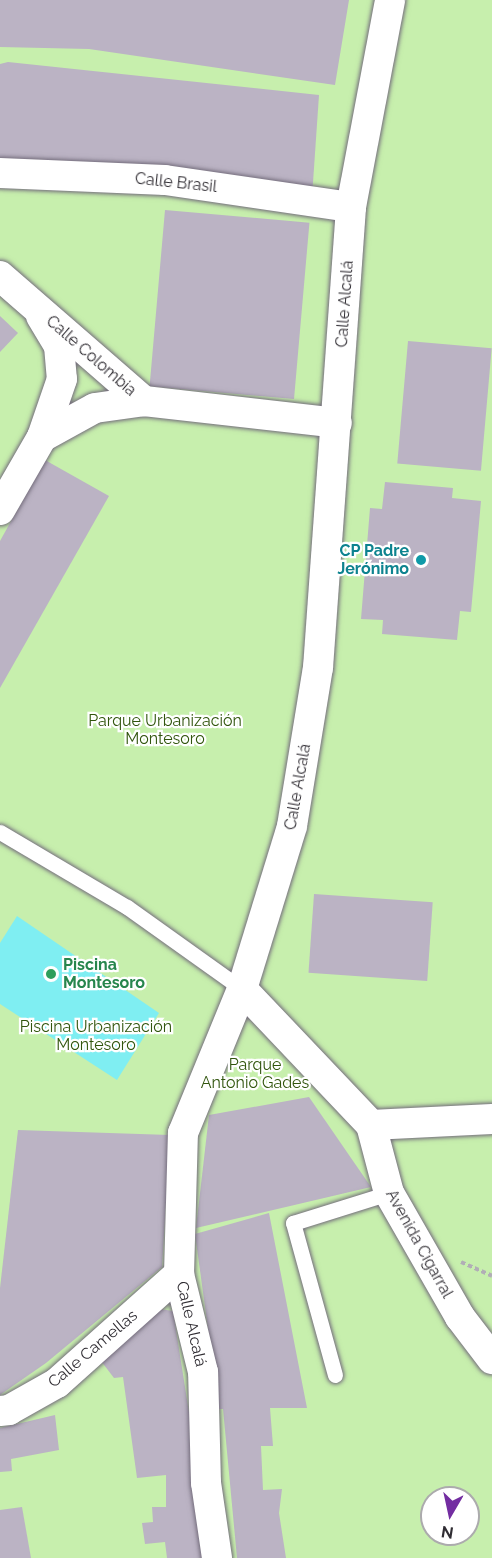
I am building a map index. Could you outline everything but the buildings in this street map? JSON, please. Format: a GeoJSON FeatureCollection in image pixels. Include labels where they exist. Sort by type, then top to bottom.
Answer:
{"type":"FeatureCollection","features":[{"type":"Feature","properties":{"kind":"street","name":"Calle Alcalá"},"geometry":{"type":"LineString","coordinates":[[217,1558],[206,1483],[203,1372],[179,1274],[183,1132],[242,989],[292,826],[318,668],[351,207],[390,0]]}},
{"type":"Feature","properties":{"kind":"street","name":"Calle Brasil"},"geometry":{"type":"LineString","coordinates":[[0,173],[165,180],[351,207]]}},
{"type":"Feature","properties":{"kind":"street","name":"Calle Colombia"},"geometry":{"type":"LineString","coordinates":[[0,276],[38,311],[68,332],[144,401],[337,423]]}},
{"type":"Feature","properties":{"kind":"street"},"geometry":{"type":"LineString","coordinates":[[0,510],[42,437],[62,379],[59,346],[38,311]]}},
{"type":"Feature","properties":{"kind":"street"},"geometry":{"type":"LineString","coordinates":[[42,437],[95,408],[144,401]]}},
{"type":"Feature","properties":{"kind":"street","name":"Avenida Cigarral"},"geometry":{"type":"LineString","coordinates":[[242,989],[371,1125],[389,1193],[460,1317],[492,1359]]}},
{"type":"Feature","properties":{"kind":"street"},"geometry":{"type":"LineString","coordinates":[[371,1125],[492,1119]]}},
{"type":"Feature","properties":{"kind":"street","name":"Calle Camellas"},"geometry":{"type":"LineString","coordinates":[[0,1411],[9,1410],[57,1383],[179,1274]]}},
{"type":"Feature","properties":{"kind":"lane"},"geometry":{"type":"LineString","coordinates":[[0,832],[127,907],[242,989]]}},
{"type":"Feature","properties":{"kind":"lane"},"geometry":{"type":"LineString","coordinates":[[335,1375],[292,1223],[389,1193]]}},
{"type":"Feature","properties":{"kind":"path"},"geometry":{"type":"LineString","coordinates":[[450,1257],[492,1276]]}},
{"type":"Feature","properties":{"kind":"green space"},"geometry":{"type":"Polygon","coordinates":[[[0,0],[492,0],[492,1558],[0,1558],[0,0]]]}},
{"type":"Feature","properties":{"kind":"water","name":"Piscina Montesoro"},"geometry":{"type":"Polygon","coordinates":[[[17,916],[159,1013],[117,1080],[0,1004],[0,943],[17,916]]]}},
{"type":"Feature","properties":{"kind":"place","name":"CP Padre Jerónimo"},"geometry":{"type":"Point","coordinates":[421,560]}},
{"type":"Feature","properties":{"kind":"place","name":"Piscina Montesoro"},"geometry":{"type":"Point","coordinates":[51,974]}},
{"type":"Feature","properties":{"kind":"park label","name":"Parque Urbanización Montesoro"},"geometry":{"type":"Point","coordinates":[165,730]}},
{"type":"Feature","properties":{"kind":"park label","name":"Piscina Urbanización Montesoro"},"geometry":{"type":"Point","coordinates":[96,1036]}},
{"type":"Feature","properties":{"kind":"park label","name":"Parque Antonio Gades"},"geometry":{"type":"Point","coordinates":[255,1074]}}]}
